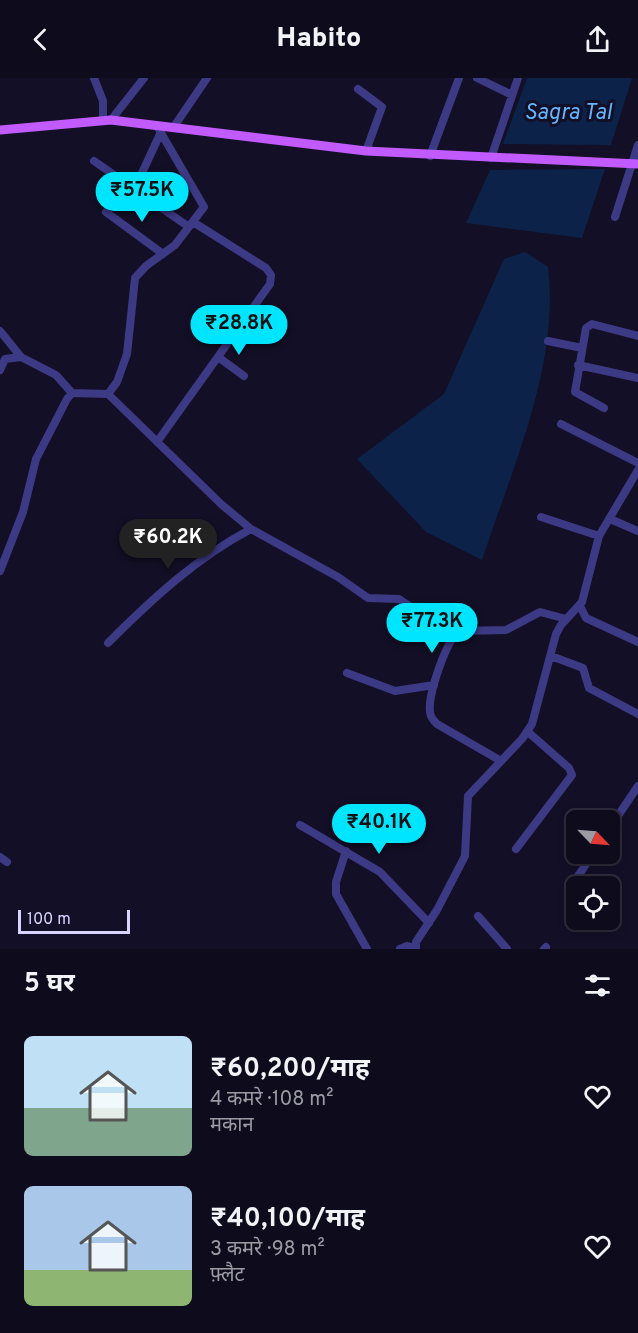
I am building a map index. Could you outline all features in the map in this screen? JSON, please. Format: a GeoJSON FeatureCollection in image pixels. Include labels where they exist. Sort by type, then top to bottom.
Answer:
{"type":"FeatureCollection","features":[{"type":"Feature","properties":{"kind":"main road"},"geometry":{"type":"LineString","coordinates":[[0,130],[107,120],[159,129],[173,128],[366,151],[430,156],[635,164]]}},
{"type":"Feature","properties":{"kind":"street"},"geometry":{"type":"LineString","coordinates":[[94,78],[107,120]]}},
{"type":"Feature","properties":{"kind":"street"},"geometry":{"type":"LineString","coordinates":[[107,120],[144,78]]}},
{"type":"Feature","properties":{"kind":"street"},"geometry":{"type":"LineString","coordinates":[[173,128],[207,78]]}},
{"type":"Feature","properties":{"kind":"street"},"geometry":{"type":"LineString","coordinates":[[430,156],[459,78]]}},
{"type":"Feature","properties":{"kind":"street"},"geometry":{"type":"LineString","coordinates":[[477,78],[512,95]]}},
{"type":"Feature","properties":{"kind":"street"},"geometry":{"type":"LineString","coordinates":[[491,158],[518,78]]}},
{"type":"Feature","properties":{"kind":"street"},"geometry":{"type":"LineString","coordinates":[[358,89],[382,107],[366,151]]}},
{"type":"Feature","properties":{"kind":"street"},"geometry":{"type":"LineString","coordinates":[[135,188],[159,129]]}},
{"type":"Feature","properties":{"kind":"street"},"geometry":{"type":"LineString","coordinates":[[108,394],[117,382],[127,354],[135,278],[146,266],[164,254],[191,225],[201,212],[203,202],[159,129]]}},
{"type":"Feature","properties":{"kind":"street"},"geometry":{"type":"LineString","coordinates":[[615,217],[635,164],[638,146]]}},
{"type":"Feature","properties":{"kind":"street"},"geometry":{"type":"LineString","coordinates":[[94,161],[191,225],[266,268],[272,275],[270,284],[158,442]]}},
{"type":"Feature","properties":{"kind":"street"},"geometry":{"type":"LineString","coordinates":[[105,212],[164,254]]}},
{"type":"Feature","properties":{"kind":"street"},"geometry":{"type":"LineString","coordinates":[[604,408],[574,392],[588,325],[638,336]]}},
{"type":"Feature","properties":{"kind":"street"},"geometry":{"type":"LineString","coordinates":[[1,333],[21,357],[56,375],[72,393],[108,394],[221,504],[251,529],[338,577],[368,598],[399,599],[454,635]]}},
{"type":"Feature","properties":{"kind":"street"},"geometry":{"type":"LineString","coordinates":[[548,341],[582,348]]}},
{"type":"Feature","properties":{"kind":"street"},"geometry":{"type":"LineString","coordinates":[[0,370],[5,359],[21,357]]}},
{"type":"Feature","properties":{"kind":"street"},"geometry":{"type":"LineString","coordinates":[[218,357],[244,376]]}},
{"type":"Feature","properties":{"kind":"street"},"geometry":{"type":"LineString","coordinates":[[578,365],[638,376]]}},
{"type":"Feature","properties":{"kind":"street"},"geometry":{"type":"LineString","coordinates":[[0,571],[23,512],[36,459],[72,393]]}},
{"type":"Feature","properties":{"kind":"street"},"geometry":{"type":"LineString","coordinates":[[561,424],[638,463]]}},
{"type":"Feature","properties":{"kind":"street"},"geometry":{"type":"LineString","coordinates":[[400,949],[407,946],[415,948],[465,856],[465,817],[468,796],[528,732],[538,708],[556,634],[566,619],[580,606],[586,592],[599,536],[638,470]]}},
{"type":"Feature","properties":{"kind":"street"},"geometry":{"type":"LineString","coordinates":[[541,517],[599,536]]}},
{"type":"Feature","properties":{"kind":"street"},"geometry":{"type":"LineString","coordinates":[[610,519],[638,531]]}},
{"type":"Feature","properties":{"kind":"street"},"geometry":{"type":"LineString","coordinates":[[108,643],[200,560],[251,529]]}},
{"type":"Feature","properties":{"kind":"street"},"geometry":{"type":"LineString","coordinates":[[580,606],[586,618],[638,642]]}},
{"type":"Feature","properties":{"kind":"street"},"geometry":{"type":"LineString","coordinates":[[501,761],[437,724],[430,712],[434,685],[454,635],[460,632],[506,630],[540,612],[566,619]]}},
{"type":"Feature","properties":{"kind":"street"},"geometry":{"type":"LineString","coordinates":[[550,656],[583,668],[589,688],[638,714]]}},
{"type":"Feature","properties":{"kind":"street"},"geometry":{"type":"LineString","coordinates":[[347,673],[395,691],[434,685]]}},
{"type":"Feature","properties":{"kind":"street"},"geometry":{"type":"LineString","coordinates":[[516,849],[572,775],[569,768],[528,732]]}},
{"type":"Feature","properties":{"kind":"street"},"geometry":{"type":"LineString","coordinates":[[620,813],[638,786]]}},
{"type":"Feature","properties":{"kind":"street"},"geometry":{"type":"LineString","coordinates":[[300,825],[380,872],[429,923]]}},
{"type":"Feature","properties":{"kind":"street"},"geometry":{"type":"LineString","coordinates":[[346,851],[336,882],[336,894],[367,949]]}},
{"type":"Feature","properties":{"kind":"street"},"geometry":{"type":"LineString","coordinates":[[478,916],[507,949]]}},
{"type":"Feature","properties":{"kind":"water","name":"Sagra Tal"},"geometry":{"type":"Polygon","coordinates":[[[527,78],[632,78],[611,145],[503,144],[527,78]]]}},
{"type":"Feature","properties":{"kind":"water"},"geometry":{"type":"Polygon","coordinates":[[[605,169],[582,238],[466,223],[490,170],[605,169]]]}},
{"type":"Feature","properties":{"kind":"water"},"geometry":{"type":"Polygon","coordinates":[[[525,252],[548,267],[550,304],[547,341],[531,416],[482,560],[426,532],[357,459],[444,394],[504,259],[525,252]]]}}]}
